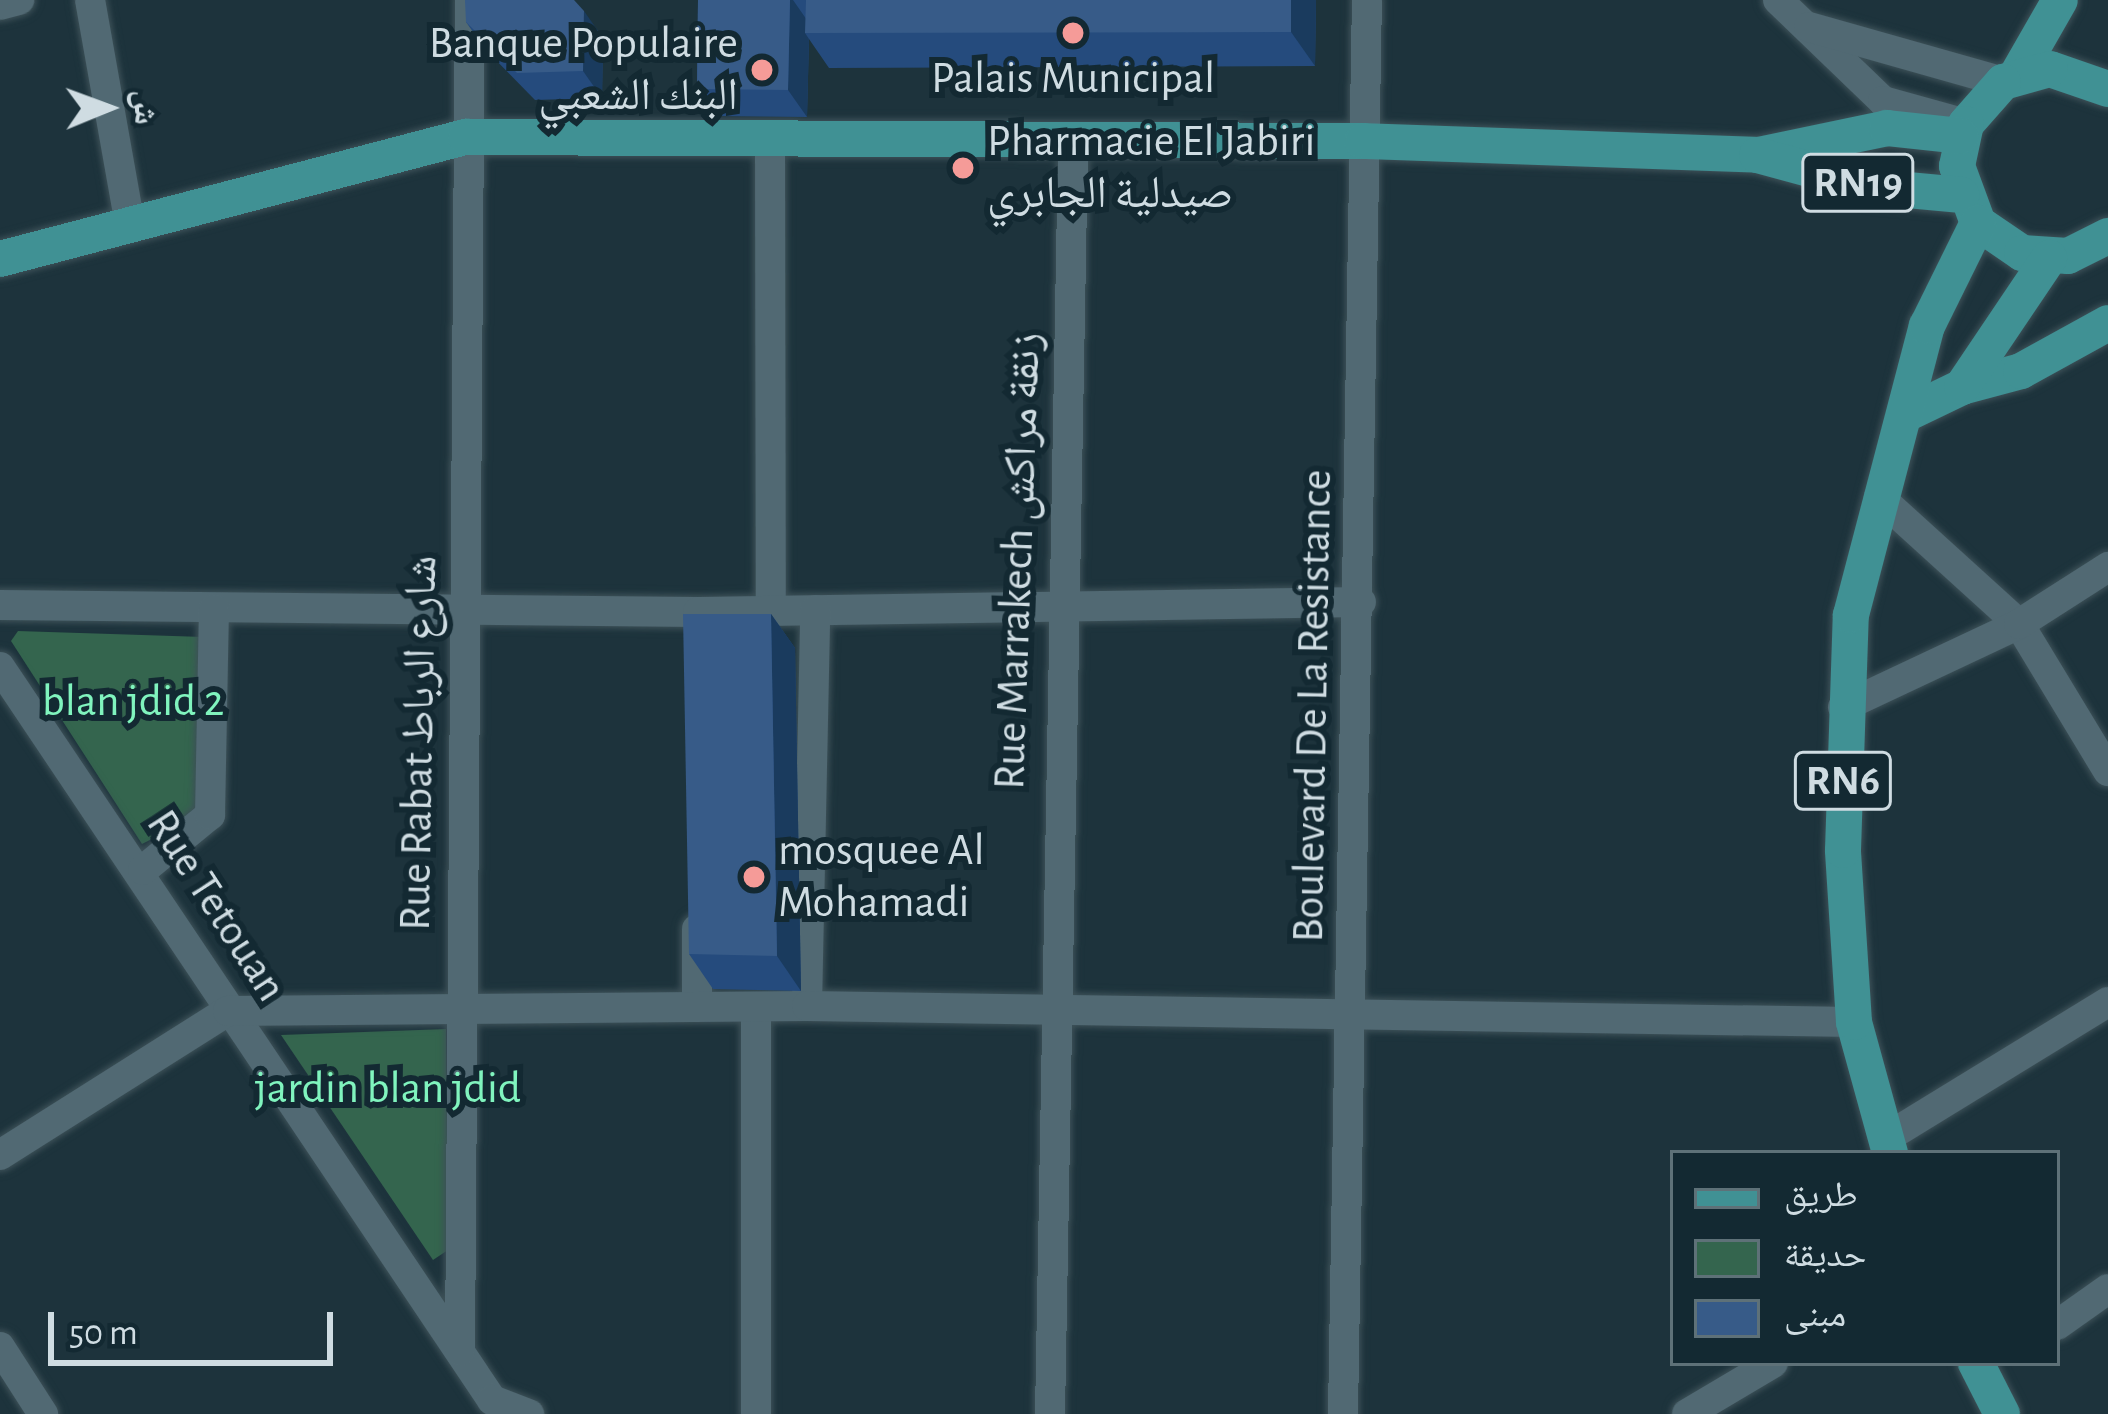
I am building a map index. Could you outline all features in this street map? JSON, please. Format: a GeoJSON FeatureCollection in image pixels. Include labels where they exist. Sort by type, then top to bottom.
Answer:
{"type":"FeatureCollection","features":[{"type":"Feature","properties":{"kind":"main road"},"geometry":{"type":"LineString","coordinates":[[1963,130],[2010,78],[2060,0]]}},
{"type":"Feature","properties":{"kind":"main road"},"geometry":{"type":"LineString","coordinates":[[2010,78],[2050,69],[2108,89]]}},
{"type":"Feature","properties":{"kind":"main road","name":"RN19"},"geometry":{"type":"LineString","coordinates":[[1757,155],[1887,128],[1963,130]]}},
{"type":"Feature","properties":{"kind":"main road","name":"RN6"},"geometry":{"type":"LineString","coordinates":[[1888,1146],[1854,1022],[1843,707],[1880,497],[1908,413],[1927,326],[1970,209],[1963,130]]}},
{"type":"Feature","properties":{"kind":"main road","name":"RN19"},"geometry":{"type":"LineString","coordinates":[[0,259],[129,220],[466,137],[770,145],[1363,141],[1757,155],[1970,209]]}},
{"type":"Feature","properties":{"kind":"main road"},"geometry":{"type":"LineString","coordinates":[[1970,209],[2049,258]]}},
{"type":"Feature","properties":{"kind":"main road"},"geometry":{"type":"LineString","coordinates":[[1962,387],[2049,258],[2106,240]]}},
{"type":"Feature","properties":{"kind":"main road"},"geometry":{"type":"LineString","coordinates":[[1908,413],[1962,387],[2044,360],[2108,322]]}},
{"type":"Feature","properties":{"kind":"main road"},"geometry":{"type":"LineString","coordinates":[[1988,1368],[2002,1414]]}},
{"type":"Feature","properties":{"kind":"street"},"geometry":{"type":"LineString","coordinates":[[0,5],[19,0]]}},
{"type":"Feature","properties":{"kind":"street"},"geometry":{"type":"LineString","coordinates":[[90,0],[129,220]]}},
{"type":"Feature","properties":{"kind":"street","name":"Rue Rabat شارع الرباط"},"geometry":{"type":"LineString","coordinates":[[460,1351],[470,0]]}},
{"type":"Feature","properties":{"kind":"street","name":"Boulevard De La Resistance"},"geometry":{"type":"LineString","coordinates":[[1343,1414],[1361,602],[1367,0]]}},
{"type":"Feature","properties":{"kind":"street"},"geometry":{"type":"LineString","coordinates":[[1778,0],[1883,100],[1963,130]]}},
{"type":"Feature","properties":{"kind":"street"},"geometry":{"type":"LineString","coordinates":[[1809,27],[2010,78]]}},
{"type":"Feature","properties":{"kind":"street","name":"Rue Marrakech زنقة مراكش"},"geometry":{"type":"LineString","coordinates":[[1050,1414],[1073,142]]}},
{"type":"Feature","properties":{"kind":"street"},"geometry":{"type":"LineString","coordinates":[[770,145],[771,611]]}},
{"type":"Feature","properties":{"kind":"street"},"geometry":{"type":"LineString","coordinates":[[1880,497],[2019,625],[2108,771]]}},
{"type":"Feature","properties":{"kind":"street"},"geometry":{"type":"LineString","coordinates":[[1843,707],[2019,625],[2108,567]]}},
{"type":"Feature","properties":{"kind":"street"},"geometry":{"type":"LineString","coordinates":[[0,605],[698,612],[1361,602]]}},
{"type":"Feature","properties":{"kind":"street"},"geometry":{"type":"LineString","coordinates":[[143,870],[210,815],[214,609]]}},
{"type":"Feature","properties":{"kind":"street"},"geometry":{"type":"LineString","coordinates":[[807,1006],[815,610]]}},
{"type":"Feature","properties":{"kind":"street"},"geometry":{"type":"LineString","coordinates":[[698,612],[698,659]]}},
{"type":"Feature","properties":{"kind":"street","name":"Rue Tetouan"},"geometry":{"type":"LineString","coordinates":[[0,667],[143,870],[229,1011],[460,1351],[482,1407],[529,1414]]}},
{"type":"Feature","properties":{"kind":"street"},"geometry":{"type":"LineString","coordinates":[[697,891],[697,1006]]}},
{"type":"Feature","properties":{"kind":"street"},"geometry":{"type":"LineString","coordinates":[[1888,1146],[2108,1002]]}},
{"type":"Feature","properties":{"kind":"street"},"geometry":{"type":"LineString","coordinates":[[0,1155],[229,1011],[807,1006],[1353,1019],[1854,1022]]}},
{"type":"Feature","properties":{"kind":"street"},"geometry":{"type":"LineString","coordinates":[[755,1008],[756,1414]]}},
{"type":"Feature","properties":{"kind":"street"},"geometry":{"type":"LineString","coordinates":[[2060,1323],[2108,1289]]}},
{"type":"Feature","properties":{"kind":"street"},"geometry":{"type":"LineString","coordinates":[[0,1347],[43,1414]]}},
{"type":"Feature","properties":{"kind":"street"},"geometry":{"type":"LineString","coordinates":[[1687,1414],[1768,1366]]}},
{"type":"Feature","properties":{"kind":"green space","name":"blan jdid 2"},"geometry":{"type":"Polygon","coordinates":[[[18,631],[204,637],[206,812],[142,844],[11,641],[18,631]]]}},
{"type":"Feature","properties":{"kind":"green space","name":"jardin blan jdid"},"geometry":{"type":"Polygon","coordinates":[[[446,1029],[448,1250],[433,1260],[281,1035],[446,1029]]]}},
{"type":"Feature","properties":{"kind":"building"},"geometry":{"type":"Polygon","coordinates":[[[465,0],[574,0],[584,11],[583,71],[517,73],[466,22],[465,0]]]}},
{"type":"Feature","properties":{"kind":"building"},"geometry":{"type":"Polygon","coordinates":[[[698,0],[790,0],[788,90],[697,89],[698,0]]]}},
{"type":"Feature","properties":{"kind":"building"},"geometry":{"type":"Polygon","coordinates":[[[806,0],[1291,0],[1291,32],[805,33],[806,0]]]}},
{"type":"Feature","properties":{"kind":"building","name":"mosquee Al Mohamadi"},"geometry":{"type":"Polygon","coordinates":[[[683,614],[771,614],[777,956],[689,954],[683,614]]]}},
{"type":"Feature","properties":{"kind":"place","name":"Palais Municipal"},"geometry":{"type":"Point","coordinates":[1073,33]}},
{"type":"Feature","properties":{"kind":"place","name":"Banque Populaire البنك الشعبي"},"geometry":{"type":"Point","coordinates":[762,70]}},
{"type":"Feature","properties":{"kind":"place","name":"Pharmacie El Jabiri صيدلية الجابري"},"geometry":{"type":"Point","coordinates":[963,168]}},
{"type":"Feature","properties":{"kind":"place","name":"mosquee Al Mohamadi"},"geometry":{"type":"Point","coordinates":[754,877]}}]}
